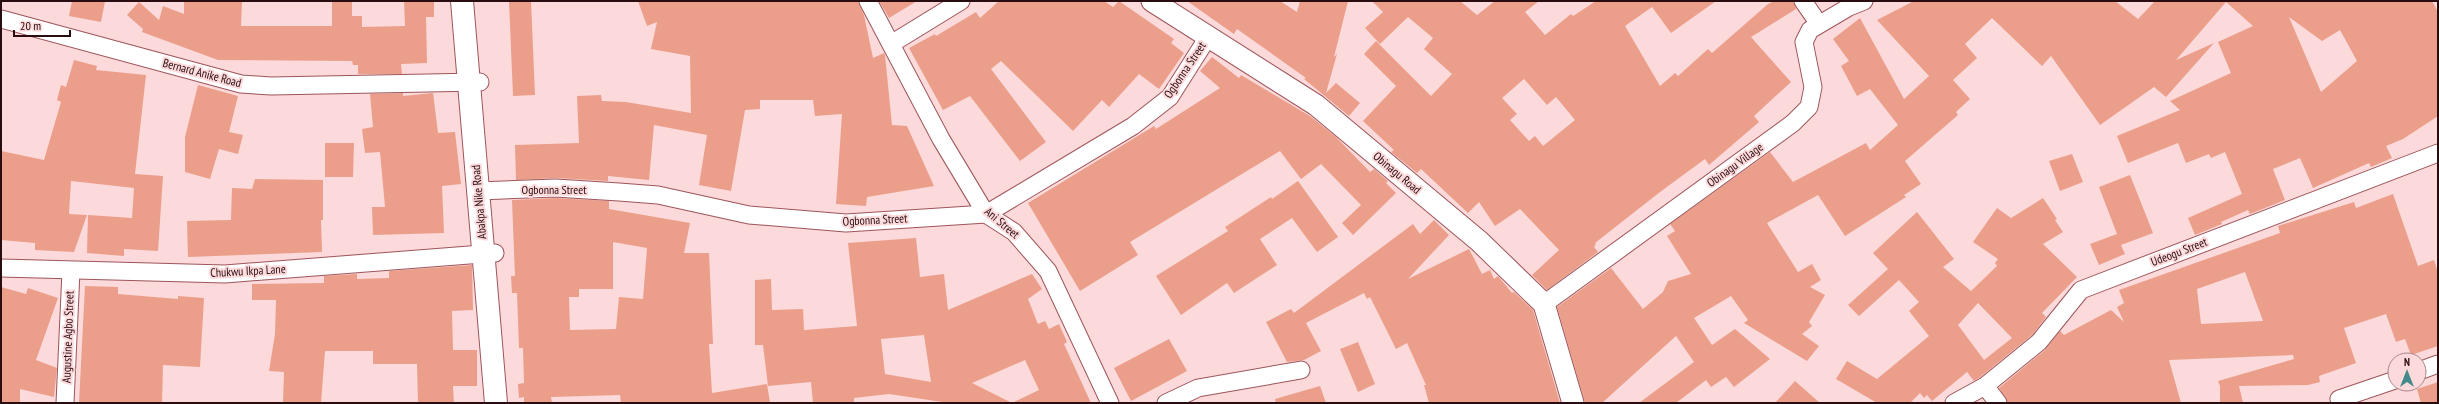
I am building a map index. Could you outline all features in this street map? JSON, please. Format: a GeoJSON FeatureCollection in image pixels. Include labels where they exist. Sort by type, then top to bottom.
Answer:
{"type":"FeatureCollection","features":[{"type":"Feature","properties":{"kind":"main road","name":"Abakpa Nike Road"},"geometry":{"type":"LineString","coordinates":[[462,1],[474,82],[490,252],[507,403]]}},
{"type":"Feature","properties":{"kind":"main road","name":"Abakpa Nike Road"},"geometry":{"type":"LineString","coordinates":[[473,1],[474,82]]}},
{"type":"Feature","properties":{"kind":"main road","name":"Abakpa Nike Road"},"geometry":{"type":"LineString","coordinates":[[490,252],[496,403]]}},
{"type":"Feature","properties":{"kind":"street","name":"Ani Street"},"geometry":{"type":"LineString","coordinates":[[868,1],[941,139],[986,214],[1014,232],[1048,271],[1110,403]]}},
{"type":"Feature","properties":{"kind":"street"},"geometry":{"type":"LineString","coordinates":[[891,44],[961,1]]}},
{"type":"Feature","properties":{"kind":"street","name":"Obinagu Road"},"geometry":{"type":"LineString","coordinates":[[1152,1],[1316,105],[1479,241],[1544,304],[1573,403]]}},
{"type":"Feature","properties":{"kind":"street"},"geometry":{"type":"LineString","coordinates":[[1803,1],[1819,24]]}},
{"type":"Feature","properties":{"kind":"street","name":"Obinagu Village"},"geometry":{"type":"LineString","coordinates":[[1544,304],[1793,123],[1809,107],[1813,87],[1804,42],[1810,30],[1849,7],[1864,1]]}},
{"type":"Feature","properties":{"kind":"street","name":"Bernard Anike Road"},"geometry":{"type":"LineString","coordinates":[[1,19],[241,84],[271,86],[474,82]]}},
{"type":"Feature","properties":{"kind":"street","name":"Ogbonna Street"},"geometry":{"type":"LineString","coordinates":[[484,191],[555,188],[658,195],[750,215],[846,223],[986,214],[1133,126],[1170,97],[1208,37]]}},
{"type":"Feature","properties":{"kind":"street","name":"Udeogu Street"},"geometry":{"type":"LineString","coordinates":[[1954,403],[1985,386],[2039,342],[2081,290],[2438,152]]}},
{"type":"Feature","properties":{"kind":"street","name":"Chukwu Ikpa Lane"},"geometry":{"type":"LineString","coordinates":[[1,268],[225,274],[490,252]]}},
{"type":"Feature","properties":{"kind":"street","name":"Augustine Agbo Street"},"geometry":{"type":"LineString","coordinates":[[65,403],[71,271]]}},
{"type":"Feature","properties":{"kind":"street"},"geometry":{"type":"LineString","coordinates":[[2427,368],[2438,364]]}},
{"type":"Feature","properties":{"kind":"street"},"geometry":{"type":"LineString","coordinates":[[1166,403],[1198,388],[1301,370]]}},
{"type":"Feature","properties":{"kind":"street"},"geometry":{"type":"LineString","coordinates":[[2339,399],[2387,383]]}},
{"type":"Feature","properties":{"kind":"street"},"geometry":{"type":"LineString","coordinates":[[1985,386],[1998,403]]}},
{"type":"Feature","properties":{"kind":"building"},"geometry":{"type":"Polygon","coordinates":[[[72,1],[105,1],[101,22],[69,16],[72,1]]]}},
{"type":"Feature","properties":{"kind":"building"},"geometry":{"type":"Polygon","coordinates":[[[184,1],[242,1],[241,26],[332,26],[332,1],[352,1],[352,16],[362,16],[362,27],[405,26],[404,1],[434,1],[434,17],[426,17],[427,63],[401,64],[402,74],[358,74],[358,65],[353,65],[352,61],[218,60],[142,32],[143,29],[127,15],[139,2],[159,20],[163,6],[184,14],[184,1]]]}},
{"type":"Feature","properties":{"kind":"building"},"geometry":{"type":"Polygon","coordinates":[[[509,1],[531,1],[535,95],[513,96],[509,1]]]}},
{"type":"Feature","properties":{"kind":"building"},"geometry":{"type":"Polygon","coordinates":[[[638,1],[858,1],[864,15],[873,58],[884,53],[885,55],[892,125],[907,126],[934,186],[867,197],[866,206],[836,204],[842,114],[815,116],[813,100],[760,100],[760,109],[745,110],[731,191],[699,185],[707,135],[654,125],[649,180],[608,176],[608,181],[556,178],[516,180],[515,145],[579,143],[577,96],[601,95],[602,101],[626,102],[691,113],[690,56],[651,49],[657,22],[647,26],[638,1]]]}},
{"type":"Feature","properties":{"kind":"building"},"geometry":{"type":"Polygon","coordinates":[[[879,1],[917,1],[889,18],[879,1]]]}},
{"type":"Feature","properties":{"kind":"building"},"geometry":{"type":"Polygon","coordinates":[[[999,1],[1104,1],[1113,7],[1119,1],[1174,39],[1171,43],[1184,53],[1159,89],[1139,74],[1109,107],[1102,100],[1073,131],[1001,61],[991,69],[1046,142],[1020,161],[970,96],[943,110],[909,48],[935,34],[936,36],[976,12],[980,18],[999,1]]]}},
{"type":"Feature","properties":{"kind":"building"},"geometry":{"type":"Polygon","coordinates":[[[1187,1],[1280,1],[1297,12],[1300,1],[1348,1],[1334,57],[1337,54],[1326,93],[1336,83],[1360,103],[1349,116],[1304,79],[1306,78],[1237,29],[1234,34],[1187,1]]]}},
{"type":"Feature","properties":{"kind":"building"},"geometry":{"type":"Polygon","coordinates":[[[1372,1],[1460,1],[1477,15],[1495,1],[1539,1],[1525,12],[1545,35],[1571,14],[1573,16],[1596,1],[1716,1],[1671,33],[1652,7],[1625,26],[1660,86],[1675,73],[1678,76],[1708,49],[1712,53],[1768,4],[1774,1],[1793,1],[1796,9],[1751,37],[1791,82],[1754,116],[1759,122],[1709,165],[1705,159],[1660,192],[1595,243],[1596,244],[1594,247],[1598,252],[1547,290],[1532,275],[1559,250],[1520,209],[1495,226],[1479,202],[1468,213],[1421,169],[1417,173],[1391,152],[1394,150],[1363,121],[1396,86],[1364,54],[1376,41],[1431,96],[1452,74],[1424,49],[1433,38],[1408,17],[1380,44],[1365,28],[1383,12],[1372,1]],[[1524,79],[1502,98],[1517,114],[1510,120],[1529,141],[1535,136],[1543,146],[1575,120],[1556,97],[1547,105],[1524,79]]]}},
{"type":"Feature","properties":{"kind":"building"},"geometry":{"type":"Polygon","coordinates":[[[1914,1],[2115,1],[2138,19],[2155,1],[2432,1],[2438,12],[2438,116],[2403,139],[2386,146],[2392,158],[2371,167],[2369,163],[2313,188],[2300,158],[2273,169],[2285,200],[2250,214],[2248,210],[2221,222],[2222,224],[2195,235],[2188,218],[2242,194],[2225,152],[2211,158],[2209,154],[2186,163],[2178,143],[2128,163],[2117,136],[2180,110],[2170,101],[2231,73],[2218,42],[2253,26],[2226,2],[2176,60],[2214,43],[2166,97],[2154,87],[2100,125],[2051,56],[2042,66],[1992,18],[1965,44],[1977,58],[1953,80],[1970,99],[1956,112],[1958,115],[1905,161],[1921,184],[1904,195],[1906,197],[1845,236],[1818,195],[1767,223],[1798,272],[1812,264],[1821,280],[1810,287],[1825,295],[1809,322],[1812,326],[1802,334],[1819,346],[1807,361],[1744,323],[1748,320],[1731,296],[1694,318],[1712,345],[1735,329],[1770,359],[1734,387],[1726,377],[1711,387],[1706,380],[1676,403],[1639,403],[1694,362],[1676,336],[1602,403],[1585,403],[1557,307],[1611,268],[1643,309],[1663,292],[1668,281],[1691,274],[1667,236],[1675,231],[1670,224],[1770,152],[1793,182],[1866,143],[1870,150],[1898,125],[1870,89],[1857,96],[1841,66],[1849,61],[1833,39],[1860,18],[1904,99],[1929,76],[1877,20],[1914,1]],[[2289,17],[2321,92],[2357,61],[2340,30],[2322,41],[2289,17]]]}},
{"type":"Feature","properties":{"kind":"building"},"geometry":{"type":"Polygon","coordinates":[[[1212,57],[1239,78],[1241,75],[1310,116],[1336,137],[1370,172],[1374,169],[1388,181],[1386,183],[1396,193],[1353,235],[1342,223],[1361,205],[1321,164],[1301,179],[1280,151],[1130,242],[1138,255],[1080,291],[1028,203],[1154,126],[1156,129],[1220,88],[1200,71],[1212,57]]]}},
{"type":"Feature","properties":{"kind":"building"},"geometry":{"type":"Polygon","coordinates":[[[74,60],[97,66],[96,70],[146,75],[135,174],[163,176],[158,251],[124,249],[124,256],[87,253],[88,215],[132,218],[134,188],[71,181],[69,214],[87,215],[74,252],[35,250],[35,243],[1,240],[1,151],[44,160],[61,102],[57,100],[61,85],[66,87],[74,60]]]}},
{"type":"Feature","properties":{"kind":"building"},"geometry":{"type":"Polygon","coordinates":[[[198,85],[238,96],[229,132],[243,135],[238,154],[219,149],[210,179],[185,172],[185,137],[198,85]]]}},
{"type":"Feature","properties":{"kind":"building"},"geometry":{"type":"Polygon","coordinates":[[[403,93],[403,96],[433,93],[438,133],[455,132],[461,184],[442,186],[444,233],[373,235],[372,207],[385,207],[380,152],[365,153],[362,129],[373,127],[370,94],[403,93]]]}},
{"type":"Feature","properties":{"kind":"building"},"geometry":{"type":"Polygon","coordinates":[[[325,143],[354,143],[353,177],[325,177],[325,143]]]}},
{"type":"Feature","properties":{"kind":"building"},"geometry":{"type":"Polygon","coordinates":[[[2072,154],[2083,182],[2060,191],[2049,161],[2072,154]]]}},
{"type":"Feature","properties":{"kind":"building"},"geometry":{"type":"Polygon","coordinates":[[[2130,175],[2153,233],[2121,245],[2125,254],[2099,265],[2090,244],[2117,234],[2099,187],[2130,175]]]}},
{"type":"Feature","properties":{"kind":"building"},"geometry":{"type":"Polygon","coordinates":[[[255,179],[323,180],[323,220],[321,220],[322,252],[188,257],[187,221],[231,220],[232,188],[252,189],[255,179]]]}},
{"type":"Feature","properties":{"kind":"building"},"geometry":{"type":"Polygon","coordinates":[[[1298,181],[1338,237],[1317,252],[1292,218],[1260,239],[1277,265],[1234,293],[1227,283],[1181,315],[1156,276],[1228,231],[1225,227],[1271,197],[1272,199],[1298,181]]]}},
{"type":"Feature","properties":{"kind":"building"},"geometry":{"type":"Polygon","coordinates":[[[2393,194],[2418,266],[2434,260],[2438,273],[2438,346],[2420,352],[2410,352],[2405,339],[2396,342],[2386,314],[2344,328],[2356,363],[2319,376],[2320,382],[2308,385],[2239,386],[2243,403],[2220,403],[2220,386],[2218,381],[2294,359],[2293,355],[2169,360],[2181,403],[2008,403],[1999,388],[2045,350],[2060,331],[2064,335],[2111,310],[2124,322],[2117,307],[2124,303],[2119,290],[2280,233],[2278,226],[2354,202],[2356,208],[2393,194]],[[2245,272],[2197,289],[2201,324],[2263,321],[2245,272]]]}},
{"type":"Feature","properties":{"kind":"building"},"geometry":{"type":"Polygon","coordinates":[[[555,198],[609,201],[609,209],[690,223],[684,253],[709,253],[713,344],[709,344],[712,393],[767,384],[770,403],[621,403],[620,395],[551,397],[552,403],[524,403],[524,397],[519,398],[518,384],[524,383],[523,348],[519,348],[517,293],[512,293],[511,276],[515,276],[512,200],[555,198]],[[613,242],[613,289],[579,289],[579,297],[569,297],[570,330],[616,329],[619,297],[643,299],[647,248],[613,242]]]}},
{"type":"Feature","properties":{"kind":"building"},"geometry":{"type":"Polygon","coordinates":[[[2043,198],[2057,219],[2055,220],[2063,232],[2043,244],[2077,277],[2042,313],[2046,317],[2032,335],[1979,378],[1974,381],[1967,372],[1932,401],[1927,395],[1924,398],[1920,393],[1910,403],[1877,403],[1836,379],[1847,361],[1877,379],[1929,336],[1909,311],[1919,302],[1899,280],[1859,316],[1848,305],[1888,269],[1873,253],[1917,212],[1954,259],[1943,267],[1971,291],[1997,266],[1995,263],[1998,259],[1973,242],[1997,208],[2011,218],[2043,198]],[[1978,303],[1958,325],[1984,360],[2012,338],[1978,303]]]}},
{"type":"Feature","properties":{"kind":"building"},"geometry":{"type":"Polygon","coordinates":[[[1434,220],[1449,235],[1408,279],[1469,249],[1482,274],[1490,270],[1494,279],[1498,276],[1512,293],[1514,292],[1533,310],[1560,403],[1429,403],[1424,385],[1426,385],[1407,343],[1396,349],[1370,297],[1367,299],[1364,293],[1306,323],[1321,351],[1304,360],[1287,362],[1266,322],[1291,309],[1294,313],[1413,224],[1420,234],[1434,220]]]}},
{"type":"Feature","properties":{"kind":"building"},"geometry":{"type":"Polygon","coordinates":[[[916,238],[920,277],[944,274],[948,310],[1032,274],[1042,289],[1028,299],[1038,324],[1045,321],[1049,329],[1059,324],[1067,342],[1064,344],[1091,403],[1012,403],[949,403],[889,394],[854,398],[854,403],[813,403],[811,382],[768,386],[763,345],[755,345],[755,280],[771,279],[772,310],[803,309],[804,330],[857,326],[848,243],[916,238]],[[924,335],[881,339],[885,374],[931,382],[924,335]],[[1025,360],[972,383],[1012,403],[1039,390],[1025,360]]]}},
{"type":"Feature","properties":{"kind":"building"},"geometry":{"type":"Polygon","coordinates":[[[472,265],[473,310],[452,311],[453,350],[477,350],[477,386],[453,386],[454,403],[418,403],[417,364],[373,364],[373,351],[325,351],[321,403],[283,403],[284,372],[269,371],[275,334],[276,300],[252,300],[252,284],[324,283],[324,276],[357,274],[357,279],[389,278],[389,271],[472,265]]]}},
{"type":"Feature","properties":{"kind":"building"},"geometry":{"type":"Polygon","coordinates":[[[85,286],[118,287],[118,294],[178,299],[178,296],[204,298],[200,367],[163,365],[162,403],[79,403],[85,286]]]}},
{"type":"Feature","properties":{"kind":"building"},"geometry":{"type":"Polygon","coordinates":[[[1,287],[26,294],[28,288],[58,298],[36,360],[57,368],[54,397],[20,389],[20,403],[1,403],[1,287]]]}},
{"type":"Feature","properties":{"kind":"building"},"geometry":{"type":"Polygon","coordinates":[[[1169,339],[1187,371],[1131,401],[1114,368],[1169,339]]]}},
{"type":"Feature","properties":{"kind":"building"},"geometry":{"type":"Polygon","coordinates":[[[1358,342],[1375,384],[1358,392],[1340,349],[1358,342]]]}},
{"type":"Feature","properties":{"kind":"building"},"geometry":{"type":"Polygon","coordinates":[[[1795,381],[1820,403],[1775,403],[1795,381]]]}},
{"type":"Feature","properties":{"kind":"building"},"geometry":{"type":"Polygon","coordinates":[[[2438,382],[2438,403],[2421,403],[2418,392],[2427,392],[2427,386],[2438,382]]]}},
{"type":"Feature","properties":{"kind":"building"},"geometry":{"type":"Polygon","coordinates":[[[1320,386],[1326,403],[1276,403],[1275,399],[1320,386]]]}}]}
